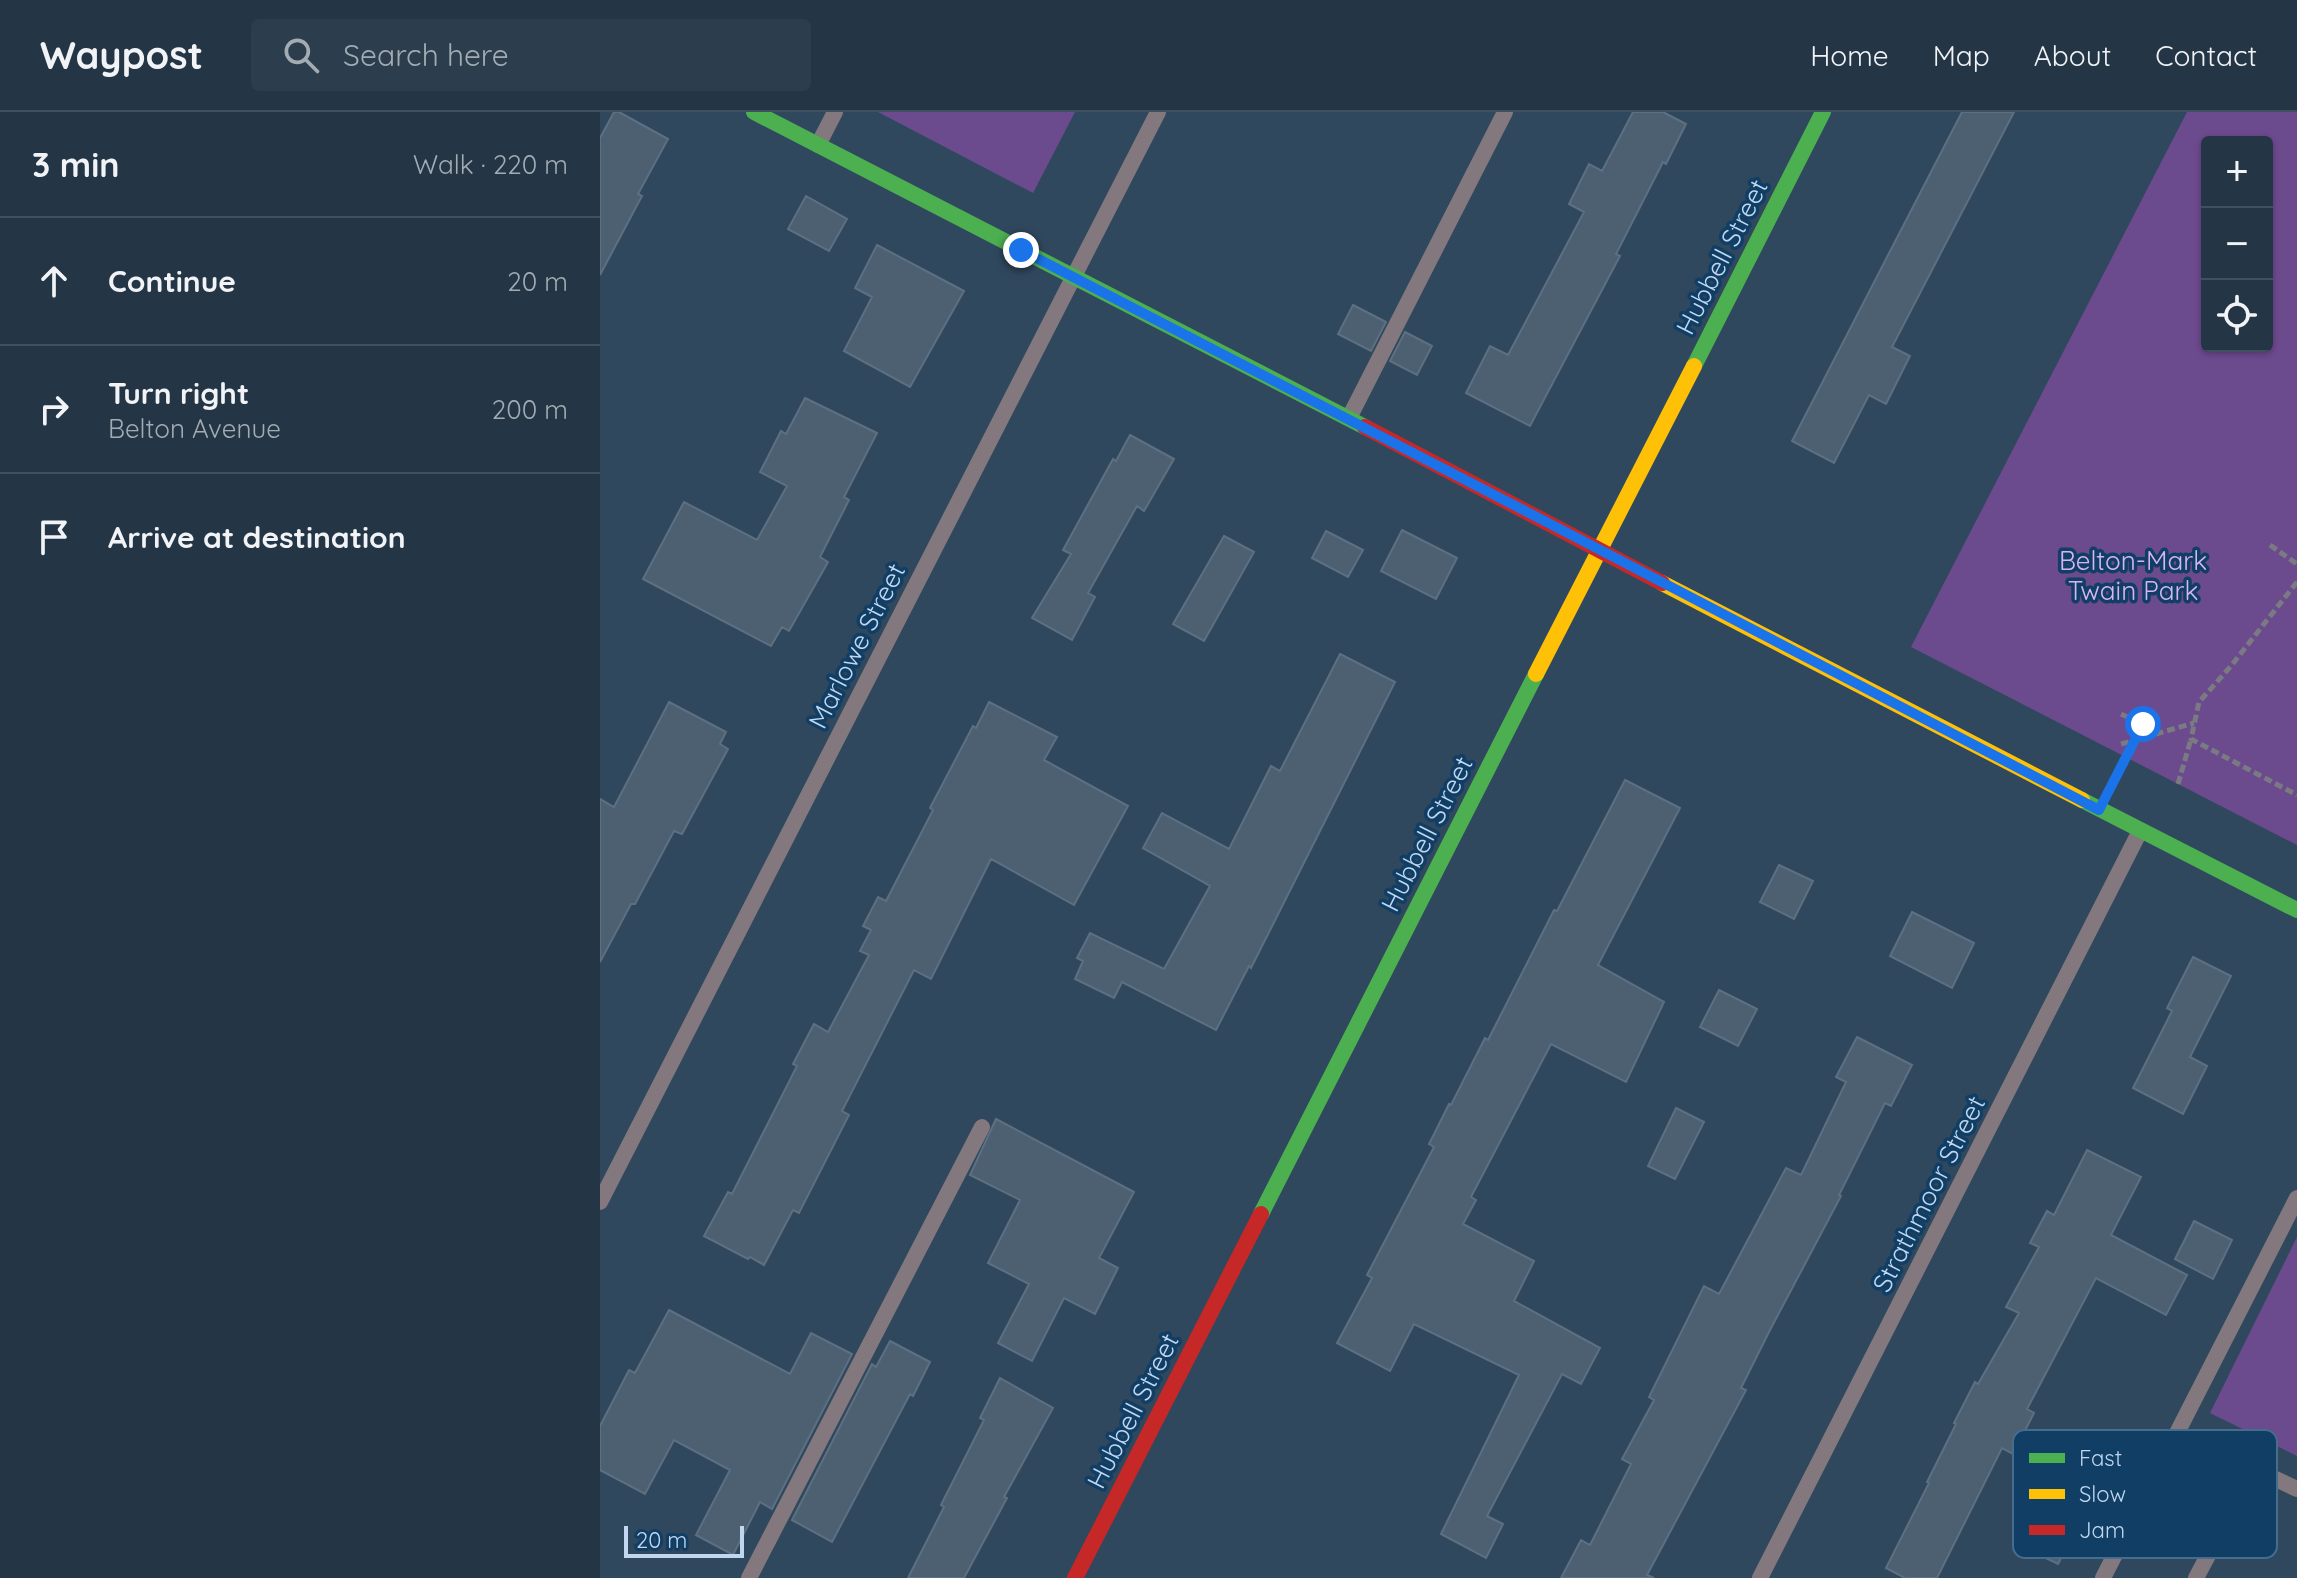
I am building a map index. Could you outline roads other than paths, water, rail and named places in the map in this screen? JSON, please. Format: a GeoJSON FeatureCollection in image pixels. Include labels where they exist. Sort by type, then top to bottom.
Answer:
{"type":"FeatureCollection","features":[{"type":"Feature","properties":{"kind":"street"},"geometry":{"type":"LineString","coordinates":[[754,112],[2297,910]]}},
{"type":"Feature","properties":{"kind":"street"},"geometry":{"type":"LineString","coordinates":[[818,145],[835,112]]}},
{"type":"Feature","properties":{"kind":"street","name":"Marlowe Street"},"geometry":{"type":"LineString","coordinates":[[600,1202],[1158,112]]}},
{"type":"Feature","properties":{"kind":"street"},"geometry":{"type":"LineString","coordinates":[[1349,418],[1505,112]]}},
{"type":"Feature","properties":{"kind":"street","name":"Hubbell Street"},"geometry":{"type":"LineString","coordinates":[[1075,1578],[1823,112]]}},
{"type":"Feature","properties":{"kind":"street","name":"Strathmoor Street"},"geometry":{"type":"LineString","coordinates":[[1760,1578],[2140,831]]}},
{"type":"Feature","properties":{"kind":"street"},"geometry":{"type":"LineString","coordinates":[[749,1578],[982,1127]]}},
{"type":"Feature","properties":{"kind":"street"},"geometry":{"type":"LineString","coordinates":[[2179,1430],[2297,1198]]}},
{"type":"Feature","properties":{"kind":"street"},"geometry":{"type":"LineString","coordinates":[[2277,1480],[2297,1489]]}},
{"type":"Feature","properties":{"kind":"street"},"geometry":{"type":"LineString","coordinates":[[2103,1578],[2113,1558]]}},
{"type":"Feature","properties":{"kind":"street"},"geometry":{"type":"LineString","coordinates":[[2196,1578],[2207,1558]]}},
{"type":"Feature","properties":{"kind":"park label","name":"Belton-Mark Twain Park"},"geometry":{"type":"Point","coordinates":[2133,576]}}]}
